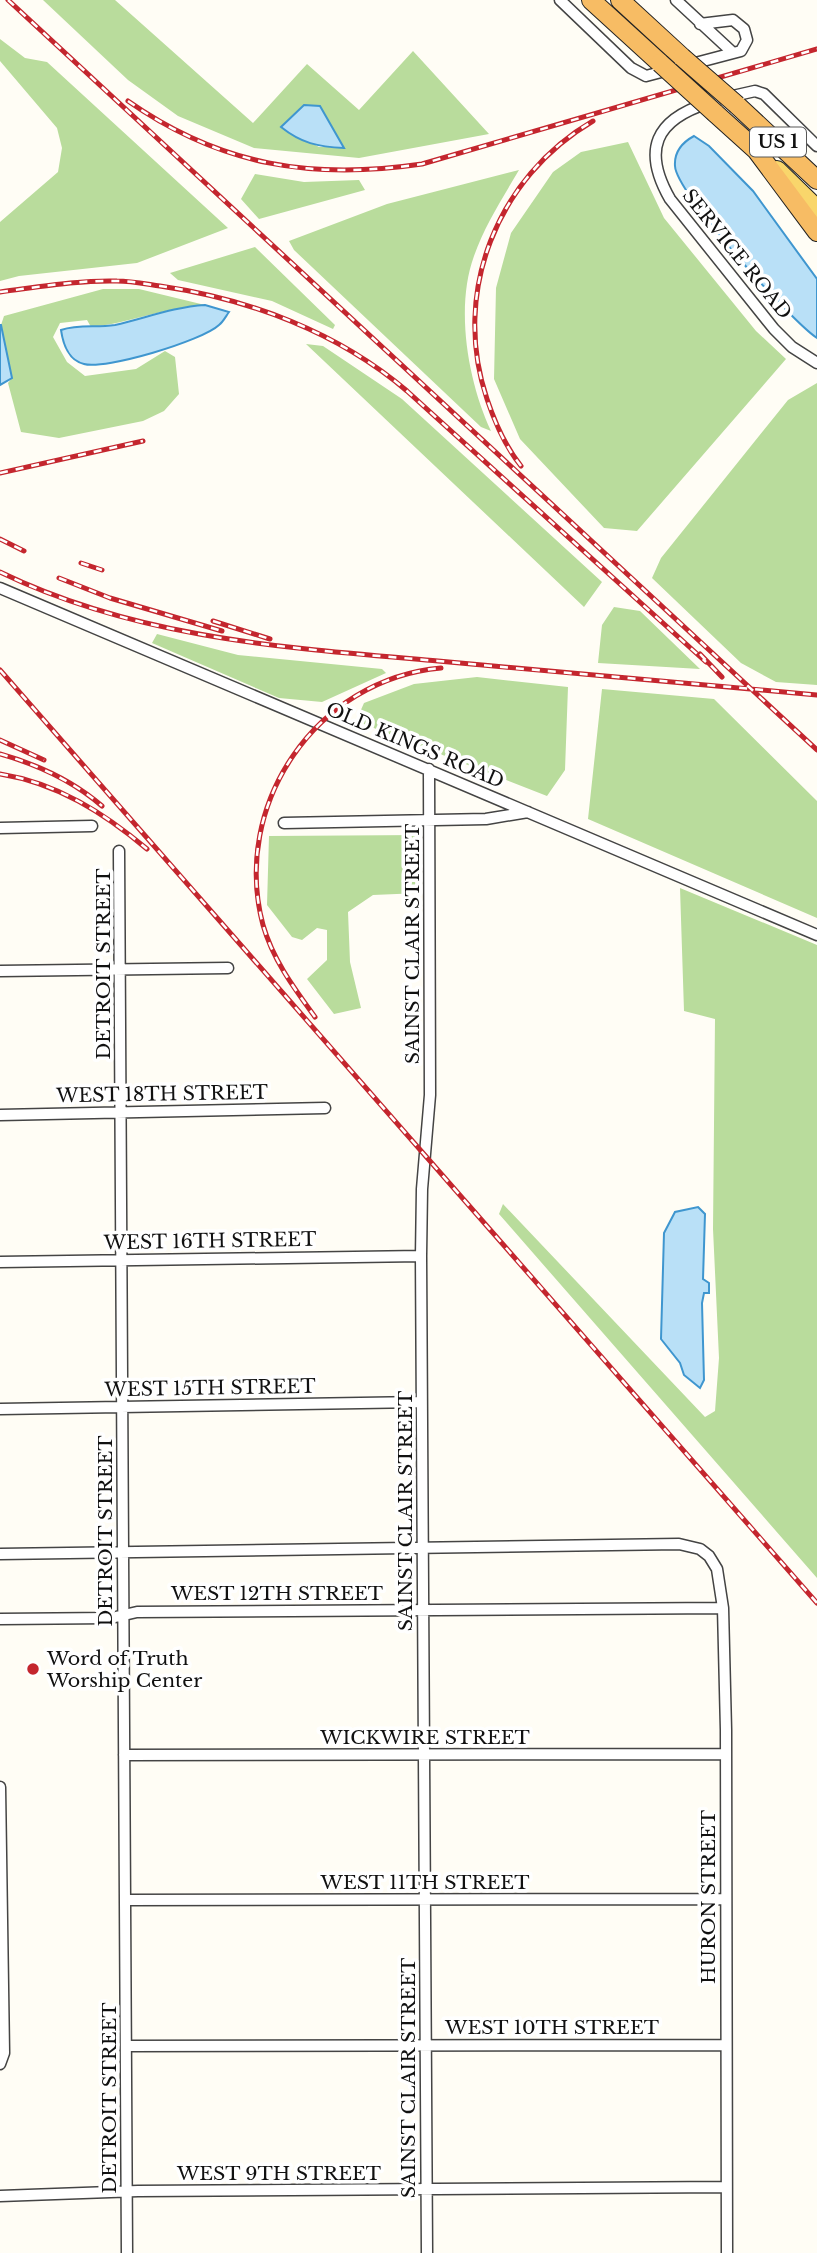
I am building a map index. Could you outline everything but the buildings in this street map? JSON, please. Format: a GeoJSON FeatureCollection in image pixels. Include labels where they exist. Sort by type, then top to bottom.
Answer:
{"type":"FeatureCollection","features":[{"type":"Feature","properties":{"kind":"highway","name":"US 1"},"geometry":{"type":"LineString","coordinates":[[591,0],[757,150],[817,232]]}},
{"type":"Feature","properties":{"kind":"highway","name":"US 1"},"geometry":{"type":"LineString","coordinates":[[620,0],[817,180]]}},
{"type":"Feature","properties":{"kind":"main road"},"geometry":{"type":"LineString","coordinates":[[757,150],[817,209]]}},
{"type":"Feature","properties":{"kind":"street"},"geometry":{"type":"LineString","coordinates":[[560,0],[631,68],[646,76],[731,51],[741,51],[747,40],[744,29],[733,20],[700,24]]}},
{"type":"Feature","properties":{"kind":"street"},"geometry":{"type":"LineString","coordinates":[[676,0],[731,51]]}},
{"type":"Feature","properties":{"kind":"street","name":"SERVICE ROAD"},"geometry":{"type":"LineString","coordinates":[[817,146],[774,101],[755,91],[736,93],[685,110],[671,119],[661,131],[655,163],[658,179],[670,200],[792,347],[817,363]]}},
{"type":"Feature","properties":{"kind":"street","name":"OLD KINGS ROAD"},"geometry":{"type":"LineString","coordinates":[[0,588],[817,935]]}},
{"type":"Feature","properties":{"kind":"street","name":"SAINST CLAIR STREET"},"geometry":{"type":"LineString","coordinates":[[426,2253],[421,1256],[422,1189],[430,1095],[429,769]]}},
{"type":"Feature","properties":{"kind":"street"},"geometry":{"type":"LineString","coordinates":[[284,823],[486,819],[528,812]]}},
{"type":"Feature","properties":{"kind":"street"},"geometry":{"type":"LineString","coordinates":[[0,828],[92,826]]}},
{"type":"Feature","properties":{"kind":"street","name":"DETROIT STREET"},"geometry":{"type":"LineString","coordinates":[[119,851],[127,2253]]}},
{"type":"Feature","properties":{"kind":"street"},"geometry":{"type":"LineString","coordinates":[[0,971],[228,968]]}},
{"type":"Feature","properties":{"kind":"street","name":"WEST 18TH STREET"},"geometry":{"type":"LineString","coordinates":[[0,1115],[325,1108]]}},
{"type":"Feature","properties":{"kind":"street","name":"WEST 16TH STREET"},"geometry":{"type":"LineString","coordinates":[[0,1262],[421,1256]]}},
{"type":"Feature","properties":{"kind":"street","name":"WEST 15TH STREET"},"geometry":{"type":"LineString","coordinates":[[0,1409],[421,1402]]}},
{"type":"Feature","properties":{"kind":"street","name":"HURON STREET"},"geometry":{"type":"LineString","coordinates":[[422,1547],[679,1544],[700,1549],[709,1556],[717,1569],[723,1608],[726,1754],[727,2253]]}},
{"type":"Feature","properties":{"kind":"street"},"geometry":{"type":"LineString","coordinates":[[0,1554],[422,1547]]}},
{"type":"Feature","properties":{"kind":"street","name":"WEST 12TH STREET"},"geometry":{"type":"LineString","coordinates":[[0,1619],[123,1616],[137,1612],[723,1608]]}},
{"type":"Feature","properties":{"kind":"street","name":"WICKWIRE STREET"},"geometry":{"type":"LineString","coordinates":[[124,1755],[726,1754]]}},
{"type":"Feature","properties":{"kind":"street"},"geometry":{"type":"LineString","coordinates":[[0,1787],[4,2053],[0,2064]]}},
{"type":"Feature","properties":{"kind":"street","name":"WEST 11TH STREET"},"geometry":{"type":"LineString","coordinates":[[125,1900],[725,1899]]}},
{"type":"Feature","properties":{"kind":"street","name":"WEST 10TH STREET"},"geometry":{"type":"LineString","coordinates":[[126,2046],[726,2045]]}},
{"type":"Feature","properties":{"kind":"street","name":"WEST 9TH STREET"},"geometry":{"type":"LineString","coordinates":[[0,2196],[127,2192],[726,2187]]}},
{"type":"Feature","properties":{"kind":"green space"},"geometry":{"type":"Polygon","coordinates":[[[43,0],[115,0],[253,123],[307,64],[359,110],[413,51],[489,134],[359,158],[254,148],[178,116],[128,80],[43,0]],[[304,105],[281,127],[319,147],[343,147],[304,105]]]}},
{"type":"Feature","properties":{"kind":"green space"},"geometry":{"type":"Polygon","coordinates":[[[0,39],[25,58],[47,62],[228,228],[137,263],[19,276],[0,281],[0,222],[58,172],[62,148],[57,128],[0,61],[0,39]]]}},
{"type":"Feature","properties":{"kind":"green space"},"geometry":{"type":"Polygon","coordinates":[[[628,142],[664,218],[756,331],[786,359],[637,531],[604,528],[520,439],[494,379],[496,288],[511,233],[553,172],[581,152],[628,142]]]}},
{"type":"Feature","properties":{"kind":"green space"},"geometry":{"type":"Polygon","coordinates":[[[519,170],[478,245],[468,276],[465,298],[471,368],[491,431],[481,427],[294,250],[289,241],[387,204],[519,170]]]}},
{"type":"Feature","properties":{"kind":"green space"},"geometry":{"type":"Polygon","coordinates":[[[255,174],[304,182],[359,180],[365,190],[259,219],[241,199],[255,174]]]}},
{"type":"Feature","properties":{"kind":"green space"},"geometry":{"type":"Polygon","coordinates":[[[255,247],[335,325],[333,329],[272,301],[178,280],[170,273],[255,247]]]}},
{"type":"Feature","properties":{"kind":"green space"},"geometry":{"type":"Polygon","coordinates":[[[103,289],[139,289],[205,305],[91,327],[87,320],[60,323],[53,337],[67,362],[85,376],[136,369],[165,351],[175,357],[179,394],[164,411],[143,421],[59,438],[21,432],[8,383],[12,378],[1,325],[4,316],[103,289]]]}},
{"type":"Feature","properties":{"kind":"green space"},"geometry":{"type":"Polygon","coordinates":[[[306,344],[323,346],[402,399],[602,582],[584,607],[306,344]]]}},
{"type":"Feature","properties":{"kind":"green space"},"geometry":{"type":"Polygon","coordinates":[[[817,383],[817,685],[776,682],[741,663],[652,578],[661,558],[788,400],[817,383]]]}},
{"type":"Feature","properties":{"kind":"green space"},"geometry":{"type":"Polygon","coordinates":[[[614,607],[640,611],[700,669],[598,663],[602,625],[614,607]]]}},
{"type":"Feature","properties":{"kind":"green space"},"geometry":{"type":"Polygon","coordinates":[[[157,634],[238,655],[382,669],[386,673],[322,702],[279,698],[152,643],[157,634]]]}},
{"type":"Feature","properties":{"kind":"green space"},"geometry":{"type":"Polygon","coordinates":[[[477,677],[568,687],[565,770],[547,796],[356,721],[364,703],[414,684],[477,677]]]}},
{"type":"Feature","properties":{"kind":"green space"},"geometry":{"type":"Polygon","coordinates":[[[602,689],[714,699],[817,801],[817,918],[588,819],[602,689]]]}},
{"type":"Feature","properties":{"kind":"green space"},"geometry":{"type":"Polygon","coordinates":[[[421,835],[420,893],[373,895],[348,912],[350,962],[361,1008],[334,1014],[307,979],[327,960],[327,930],[317,928],[302,940],[292,937],[267,905],[269,836],[421,835]]]}},
{"type":"Feature","properties":{"kind":"green space"},"geometry":{"type":"Polygon","coordinates":[[[680,888],[817,945],[817,1578],[499,1214],[503,1204],[705,1417],[715,1411],[719,1358],[713,1229],[715,1019],[684,1011],[680,888]]]}},
{"type":"Feature","properties":{"kind":"water"},"geometry":{"type":"Polygon","coordinates":[[[304,105],[320,106],[344,148],[310,143],[281,127],[304,105]]]}},
{"type":"Feature","properties":{"kind":"water"},"geometry":{"type":"Polygon","coordinates":[[[694,136],[709,146],[753,191],[817,279],[817,338],[784,308],[737,256],[680,180],[675,166],[676,156],[683,144],[694,136]]]}},
{"type":"Feature","properties":{"kind":"water"},"geometry":{"type":"Polygon","coordinates":[[[205,305],[229,312],[220,324],[209,332],[174,346],[112,363],[84,364],[74,359],[65,346],[61,330],[115,325],[171,310],[205,305]]]}},
{"type":"Feature","properties":{"kind":"water"},"geometry":{"type":"Polygon","coordinates":[[[0,325],[12,378],[0,385],[0,325]]]}},
{"type":"Feature","properties":{"kind":"water"},"geometry":{"type":"Polygon","coordinates":[[[698,1207],[705,1214],[703,1279],[709,1283],[709,1293],[704,1293],[702,1303],[704,1380],[700,1388],[684,1375],[680,1363],[661,1339],[664,1233],[675,1212],[698,1207]]]}},
{"type":"Feature","properties":{"kind":"railway"},"geometry":{"type":"LineString","coordinates":[[8,0],[817,750]]}},
{"type":"Feature","properties":{"kind":"railway"},"geometry":{"type":"LineString","coordinates":[[128,101],[198,141],[233,154],[305,168],[382,169],[422,164],[817,49]]}},
{"type":"Feature","properties":{"kind":"railway"},"geometry":{"type":"LineString","coordinates":[[521,466],[493,417],[477,359],[475,319],[479,279],[490,241],[508,206],[531,173],[559,145],[593,121]]}},
{"type":"Feature","properties":{"kind":"railway"},"geometry":{"type":"LineString","coordinates":[[0,292],[88,282],[139,283],[193,292],[259,309],[322,335],[380,370],[407,391],[706,662]]}},
{"type":"Feature","properties":{"kind":"railway"},"geometry":{"type":"LineString","coordinates":[[0,473],[143,441]]}},
{"type":"Feature","properties":{"kind":"railway"},"geometry":{"type":"LineString","coordinates":[[0,539],[24,551]]}},
{"type":"Feature","properties":{"kind":"railway"},"geometry":{"type":"LineString","coordinates":[[81,563],[102,570]]}},
{"type":"Feature","properties":{"kind":"railway"},"geometry":{"type":"LineString","coordinates":[[0,572],[52,595],[106,612],[215,637],[326,651],[817,695]]}},
{"type":"Feature","properties":{"kind":"railway"},"geometry":{"type":"LineString","coordinates":[[59,578],[110,598],[222,631]]}},
{"type":"Feature","properties":{"kind":"railway"},"geometry":{"type":"LineString","coordinates":[[213,621],[270,639]]}},
{"type":"Feature","properties":{"kind":"railway"},"geometry":{"type":"LineString","coordinates":[[700,654],[722,677]]}},
{"type":"Feature","properties":{"kind":"railway"},"geometry":{"type":"LineString","coordinates":[[315,1017],[278,962],[263,925],[256,880],[260,836],[272,794],[293,756],[321,723],[356,696],[396,677],[441,668]]}},
{"type":"Feature","properties":{"kind":"railway"},"geometry":{"type":"LineString","coordinates":[[0,670],[817,1603]]}},
{"type":"Feature","properties":{"kind":"railway"},"geometry":{"type":"LineString","coordinates":[[0,740],[44,760]]}},
{"type":"Feature","properties":{"kind":"railway"},"geometry":{"type":"LineString","coordinates":[[0,754],[54,774],[102,806]]}},
{"type":"Feature","properties":{"kind":"railway"},"geometry":{"type":"LineString","coordinates":[[0,774],[41,784],[79,801],[114,823],[147,849]]}},
{"type":"Feature","properties":{"kind":"place","name":"Word of Truth Worship Center"},"geometry":{"type":"Point","coordinates":[33,1669]}}]}
